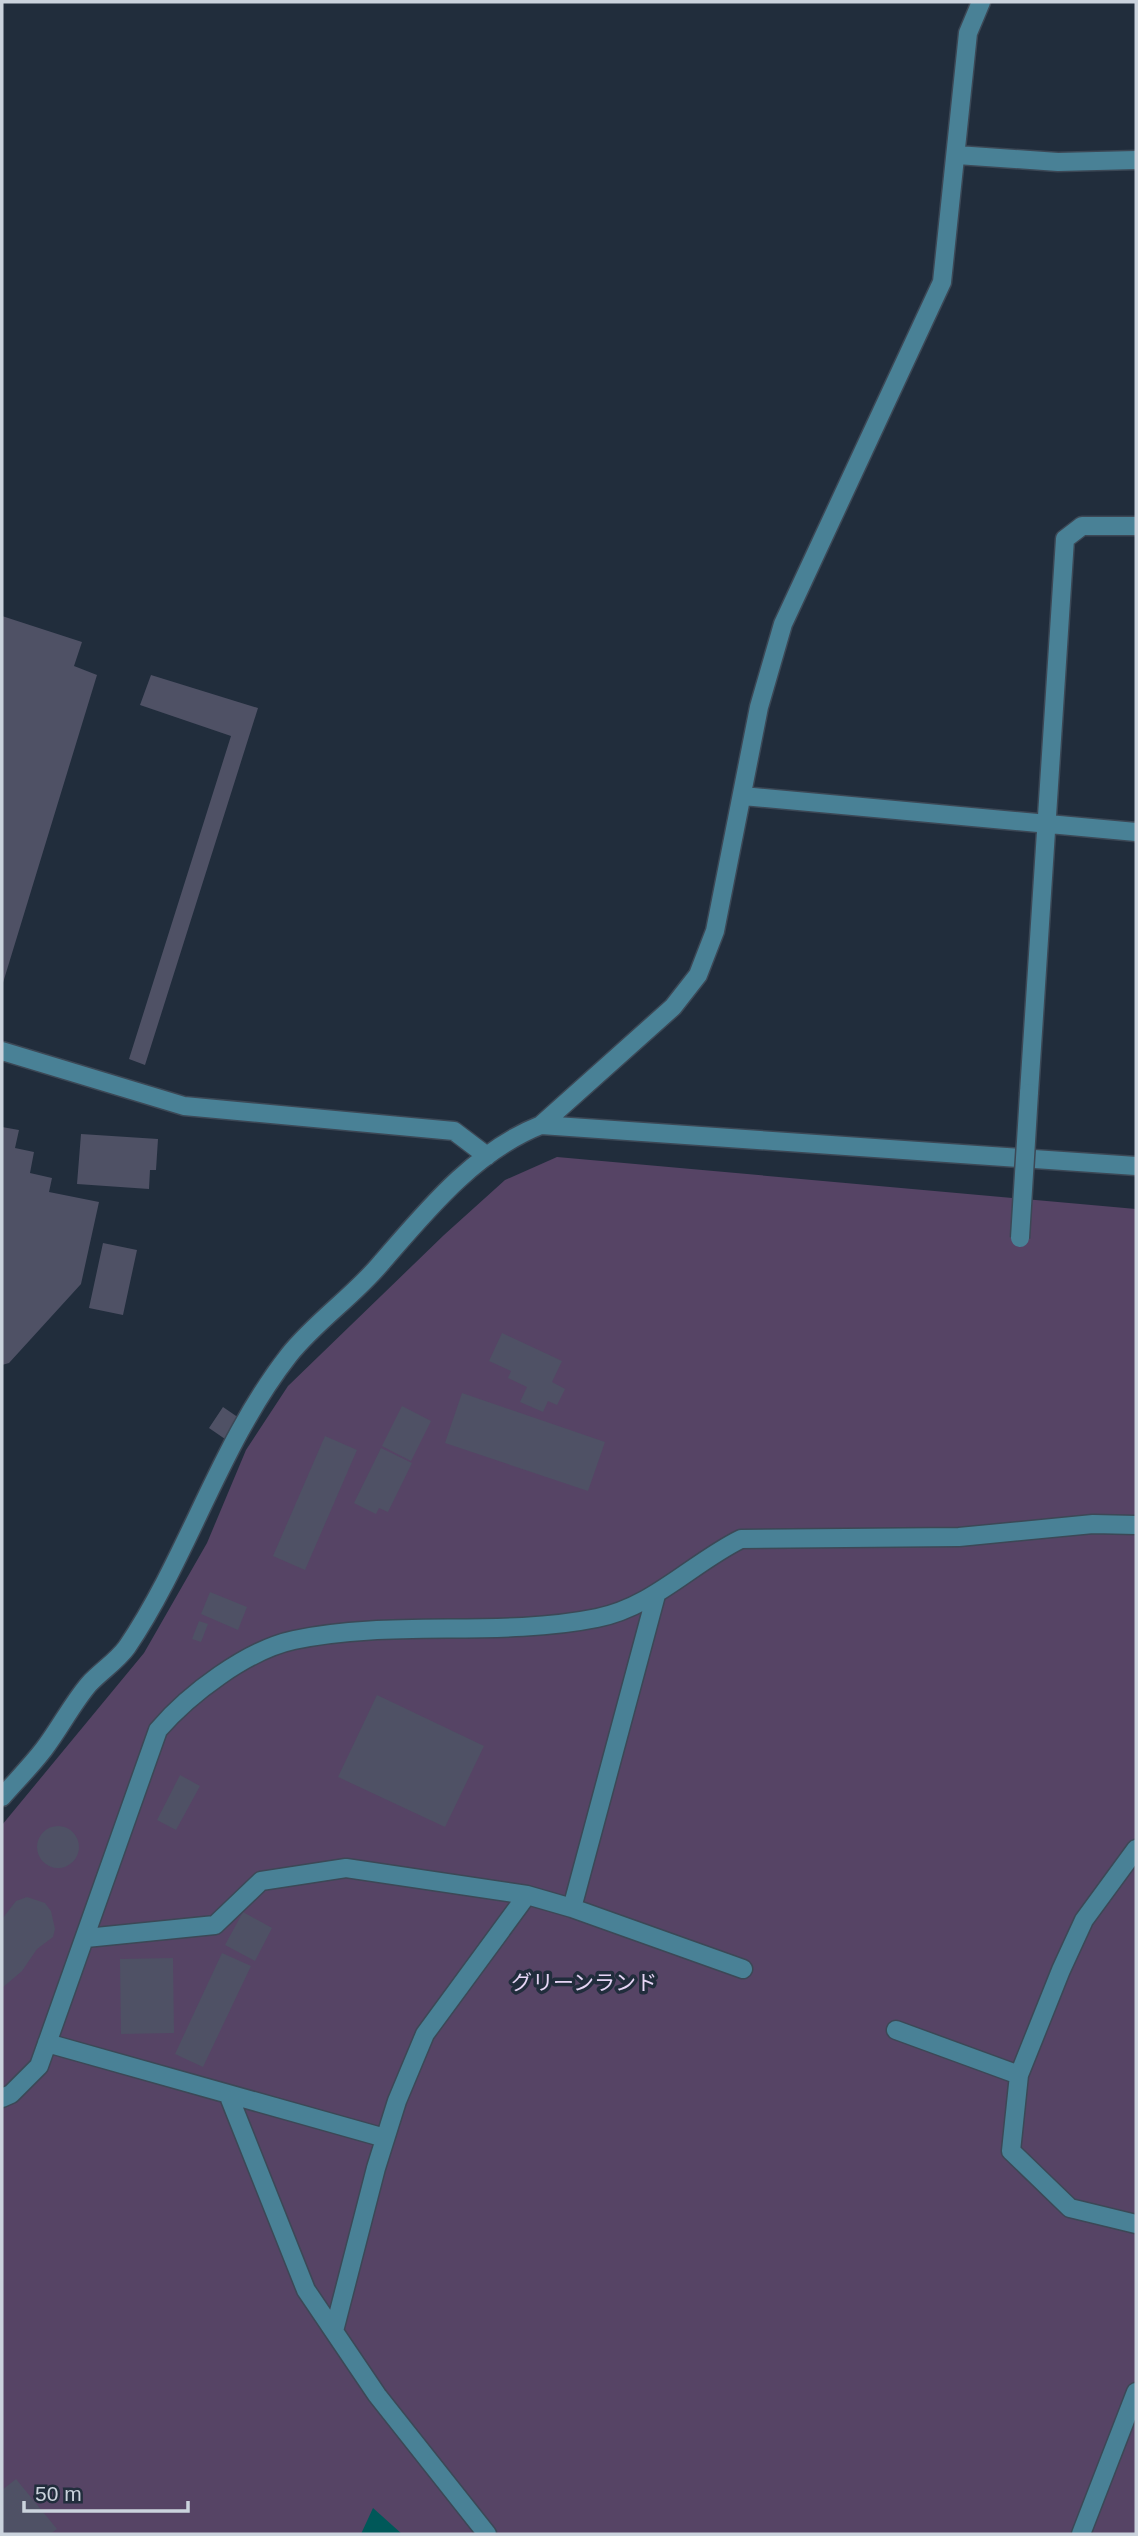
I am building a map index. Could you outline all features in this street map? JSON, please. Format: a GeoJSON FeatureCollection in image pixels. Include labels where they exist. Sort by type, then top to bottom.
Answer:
{"type":"FeatureCollection","features":[{"type":"Feature","properties":{"kind":"street"},"geometry":{"type":"LineString","coordinates":[[2,1797],[43,1750],[89,1685],[125,1650],[146,1616],[225,1460],[288,1356],[324,1318],[372,1275],[432,1204],[487,1156],[522,1133],[541,1125],[673,1007],[698,975],[715,931],[759,706],[783,624],[942,282],[968,33],[981,2]]}},
{"type":"Feature","properties":{"kind":"street"},"geometry":{"type":"LineString","coordinates":[[957,155],[1058,162],[1136,160]]}},
{"type":"Feature","properties":{"kind":"street"},"geometry":{"type":"LineString","coordinates":[[1020,1238],[1065,539],[1082,526],[1136,526]]}},
{"type":"Feature","properties":{"kind":"street"},"geometry":{"type":"LineString","coordinates":[[743,796],[1136,832]]}},
{"type":"Feature","properties":{"kind":"street"},"geometry":{"type":"LineString","coordinates":[[2,1051],[184,1106],[454,1131],[487,1156]]}},
{"type":"Feature","properties":{"kind":"street"},"geometry":{"type":"LineString","coordinates":[[541,1125],[1136,1166]]}},
{"type":"Feature","properties":{"kind":"street"},"geometry":{"type":"LineString","coordinates":[[2,2098],[11,2094],[38,2066],[86,1938],[158,1730],[169,1717],[246,1658],[292,1640],[339,1634],[513,1626],[599,1618],[656,1595],[711,1554],[741,1539],[959,1537],[1093,1524],[1136,1525]]}},
{"type":"Feature","properties":{"kind":"street"},"geometry":{"type":"LineString","coordinates":[[572,1908],[656,1595]]}},
{"type":"Feature","properties":{"kind":"street"},"geometry":{"type":"LineString","coordinates":[[1136,1849],[1084,1920],[1019,2076],[1011,2151],[1070,2208],[1136,2224]]}},
{"type":"Feature","properties":{"kind":"street"},"geometry":{"type":"LineString","coordinates":[[86,1938],[215,1925],[261,1881],[346,1868],[527,1895],[572,1908],[743,1969]]}},
{"type":"Feature","properties":{"kind":"street"},"geometry":{"type":"LineString","coordinates":[[334,2331],[385,2138],[425,2034],[527,1895]]}},
{"type":"Feature","properties":{"kind":"street"},"geometry":{"type":"LineString","coordinates":[[896,2030],[1019,2076]]}},
{"type":"Feature","properties":{"kind":"street"},"geometry":{"type":"LineString","coordinates":[[47,2043],[385,2138]]}},
{"type":"Feature","properties":{"kind":"street"},"geometry":{"type":"LineString","coordinates":[[228,2094],[306,2290],[377,2395],[487,2534]]}},
{"type":"Feature","properties":{"kind":"street"},"geometry":{"type":"LineString","coordinates":[[1081,2534],[1136,2392]]}},
{"type":"Feature","properties":{"kind":"green space","name":"グリーンランド"},"geometry":{"type":"Polygon","coordinates":[[[557,1157],[1136,1209],[1136,2534],[2,2534],[2,1825],[144,1653],[207,1543],[246,1450],[288,1386],[444,1235],[505,1180],[557,1157]]]}},
{"type":"Feature","properties":{"kind":"shaded area"},"geometry":{"type":"Polygon","coordinates":[[[373,2508],[402,2534],[361,2534],[373,2508]]]}},
{"type":"Feature","properties":{"kind":"building"},"geometry":{"type":"Polygon","coordinates":[[[2,616],[82,642],[74,666],[97,675],[2,986],[2,616]]]}},
{"type":"Feature","properties":{"kind":"building"},"geometry":{"type":"Polygon","coordinates":[[[151,675],[258,708],[145,1065],[129,1059],[231,736],[140,705],[151,675]]]}},
{"type":"Feature","properties":{"kind":"building"},"geometry":{"type":"Polygon","coordinates":[[[2,1127],[19,1130],[15,1148],[34,1152],[30,1173],[52,1178],[49,1192],[99,1202],[81,1284],[9,1363],[2,1365],[2,1127]]]}},
{"type":"Feature","properties":{"kind":"building"},"geometry":{"type":"Polygon","coordinates":[[[81,1134],[158,1139],[156,1170],[150,1170],[149,1189],[77,1184],[81,1134]]]}},
{"type":"Feature","properties":{"kind":"building"},"geometry":{"type":"Polygon","coordinates":[[[103,1243],[137,1250],[123,1315],[89,1308],[103,1243]]]}},
{"type":"Feature","properties":{"kind":"building"},"geometry":{"type":"Polygon","coordinates":[[[502,1333],[562,1361],[552,1382],[565,1389],[557,1405],[548,1401],[543,1412],[520,1402],[527,1387],[508,1378],[511,1371],[489,1361],[502,1333]]]}},
{"type":"Feature","properties":{"kind":"building"},"geometry":{"type":"Polygon","coordinates":[[[462,1393],[605,1442],[588,1491],[445,1443],[462,1393]]]}},
{"type":"Feature","properties":{"kind":"building"},"geometry":{"type":"Polygon","coordinates":[[[402,1406],[431,1421],[411,1461],[382,1446],[402,1406]]]}},
{"type":"Feature","properties":{"kind":"building"},"geometry":{"type":"Polygon","coordinates":[[[223,1407],[239,1418],[225,1439],[209,1428],[223,1407]]]}},
{"type":"Feature","properties":{"kind":"building"},"geometry":{"type":"Polygon","coordinates":[[[325,1436],[357,1450],[305,1570],[273,1556],[325,1436]]]}},
{"type":"Feature","properties":{"kind":"building"},"geometry":{"type":"Polygon","coordinates":[[[381,1448],[412,1463],[388,1512],[379,1508],[376,1514],[354,1503],[381,1448]]]}},
{"type":"Feature","properties":{"kind":"building"},"geometry":{"type":"Polygon","coordinates":[[[210,1592],[247,1607],[238,1630],[201,1614],[210,1592]]]}},
{"type":"Feature","properties":{"kind":"building"},"geometry":{"type":"Polygon","coordinates":[[[199,1621],[208,1624],[201,1642],[192,1639],[199,1621]]]}},
{"type":"Feature","properties":{"kind":"building"},"geometry":{"type":"Polygon","coordinates":[[[377,1695],[484,1746],[445,1827],[338,1777],[377,1695]]]}},
{"type":"Feature","properties":{"kind":"building"},"geometry":{"type":"Polygon","coordinates":[[[180,1775],[200,1786],[176,1830],[157,1820],[180,1775]]]}},
{"type":"Feature","properties":{"kind":"building"},"geometry":{"type":"Polygon","coordinates":[[[58,1826],[73,1832],[79,1847],[73,1862],[58,1868],[43,1862],[37,1847],[43,1832],[58,1826]]]}},
{"type":"Feature","properties":{"kind":"building"},"geometry":{"type":"Polygon","coordinates":[[[27,1897],[45,1903],[51,1911],[55,1929],[53,1937],[37,1949],[22,1971],[2,1988],[2,1919],[16,1901],[27,1897]]]}},
{"type":"Feature","properties":{"kind":"building"},"geometry":{"type":"Polygon","coordinates":[[[243,1912],[272,1928],[255,1961],[225,1945],[243,1912]]]}},
{"type":"Feature","properties":{"kind":"building"},"geometry":{"type":"Polygon","coordinates":[[[222,1953],[251,1966],[203,2067],[175,2054],[222,1953]]]}},
{"type":"Feature","properties":{"kind":"building"},"geometry":{"type":"Polygon","coordinates":[[[173,1958],[174,2033],[121,2034],[120,1959],[173,1958]]]}},
{"type":"Feature","properties":{"kind":"building"},"geometry":{"type":"Polygon","coordinates":[[[16,2479],[57,2529],[50,2534],[2,2534],[2,2490],[16,2479]]]}}]}
